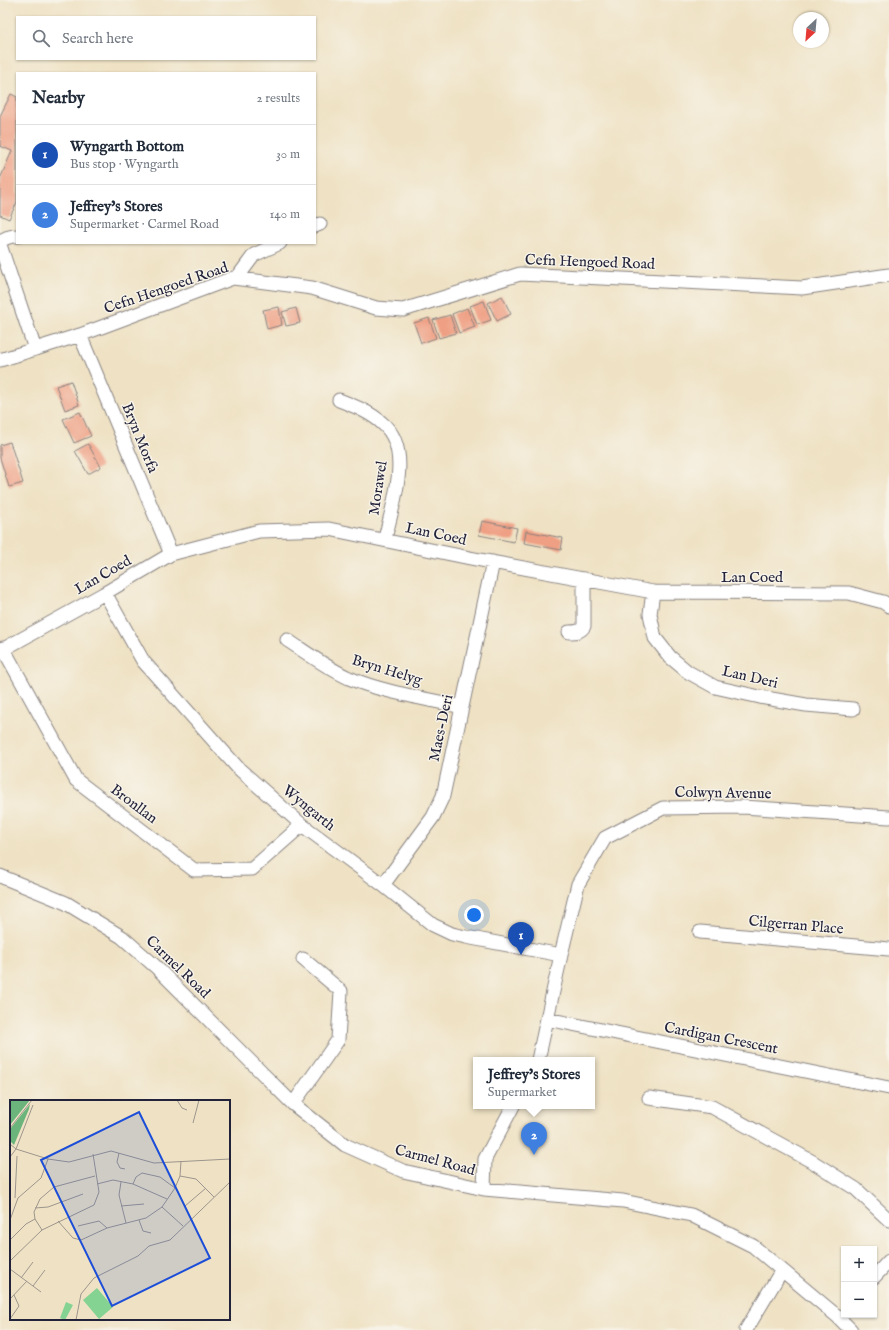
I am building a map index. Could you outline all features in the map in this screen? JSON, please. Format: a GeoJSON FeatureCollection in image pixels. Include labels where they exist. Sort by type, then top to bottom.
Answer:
{"type":"FeatureCollection","features":[{"type":"Feature","properties":{"kind":"street"},"geometry":{"type":"LineString","coordinates":[[16,236],[10,236],[3,239],[0,243],[35,349]]}},
{"type":"Feature","properties":{"kind":"street"},"geometry":{"type":"LineString","coordinates":[[252,258],[254,244]]}},
{"type":"Feature","properties":{"kind":"street"},"geometry":{"type":"LineString","coordinates":[[237,278],[254,255],[278,244]]}},
{"type":"Feature","properties":{"kind":"street","name":"Cefn Hengoed Road"},"geometry":{"type":"LineString","coordinates":[[0,360],[80,335],[233,278],[312,288],[376,308],[403,310],[520,274],[802,288],[889,275]]}},
{"type":"Feature","properties":{"kind":"street","name":"Bryn Morfa"},"geometry":{"type":"LineString","coordinates":[[80,335],[171,554]]}},
{"type":"Feature","properties":{"kind":"street","name":"Morawel"},"geometry":{"type":"LineString","coordinates":[[339,400],[369,412],[384,424],[395,439],[399,454],[400,474],[385,540]]}},
{"type":"Feature","properties":{"kind":"street","name":"Lan Coed"},"geometry":{"type":"LineString","coordinates":[[2,650],[105,593],[171,554],[259,531],[329,529],[653,592],[849,593],[882,602],[889,606]]}},
{"type":"Feature","properties":{"kind":"street","name":"Maes-Deri"},"geometry":{"type":"LineString","coordinates":[[383,885],[433,817],[443,796],[493,562]]}},
{"type":"Feature","properties":{"kind":"street"},"geometry":{"type":"LineString","coordinates":[[569,632],[578,632],[583,629],[584,626],[584,579]]}},
{"type":"Feature","properties":{"kind":"street","name":"Lan Deri"},"geometry":{"type":"LineString","coordinates":[[653,592],[650,614],[655,638],[670,657],[688,672],[715,687],[753,696],[806,706],[853,709]]}},
{"type":"Feature","properties":{"kind":"street","name":"Wyngarth"},"geometry":{"type":"LineString","coordinates":[[105,593],[142,660],[238,768],[302,825],[383,885],[433,925],[452,934],[560,955]]}},
{"type":"Feature","properties":{"kind":"street","name":"Bryn Helyg"},"geometry":{"type":"LineString","coordinates":[[287,640],[329,667],[350,678],[383,688],[462,707]]}},
{"type":"Feature","properties":{"kind":"street","name":"Bronllan"},"geometry":{"type":"LineString","coordinates":[[2,650],[76,780],[194,870],[252,869],[302,825]]}},
{"type":"Feature","properties":{"kind":"street","name":"Colwyn Avenue"},"geometry":{"type":"LineString","coordinates":[[539,1057],[560,955],[578,884],[605,838],[663,808],[743,807],[889,817]]}},
{"type":"Feature","properties":{"kind":"street","name":"Carmel Road"},"geometry":{"type":"LineString","coordinates":[[0,876],[66,903],[122,937],[155,966],[293,1104],[345,1146],[403,1171],[484,1189],[623,1201],[691,1216],[753,1246],[782,1270],[840,1312],[851,1330]]}},
{"type":"Feature","properties":{"kind":"street","name":"Cilgerran Place"},"geometry":{"type":"LineString","coordinates":[[700,932],[889,949]]}},
{"type":"Feature","properties":{"kind":"street"},"geometry":{"type":"LineString","coordinates":[[293,1104],[338,1040],[341,991],[303,960]]}},
{"type":"Feature","properties":{"kind":"street","name":"Cardigan Crescent"},"geometry":{"type":"LineString","coordinates":[[547,1020],[889,1088]]}},
{"type":"Feature","properties":{"kind":"street"},"geometry":{"type":"LineString","coordinates":[[649,1098],[712,1107],[813,1162],[856,1189],[889,1220]]}},
{"type":"Feature","properties":{"kind":"street"},"geometry":{"type":"LineString","coordinates":[[484,1189],[485,1159],[511,1109]]}},
{"type":"Feature","properties":{"kind":"street"},"geometry":{"type":"LineString","coordinates":[[877,1274],[889,1261]]}},
{"type":"Feature","properties":{"kind":"street"},"geometry":{"type":"LineString","coordinates":[[746,1330],[782,1270]]}},
{"type":"Feature","properties":{"kind":"building"},"geometry":{"type":"Polygon","coordinates":[[[11,94],[16,96],[16,204],[9,219],[0,215],[0,179],[12,151],[0,146],[0,116],[11,94]]]}},
{"type":"Feature","properties":{"kind":"building"},"geometry":{"type":"Polygon","coordinates":[[[502,296],[511,314],[497,321],[488,303],[502,296]]]}},
{"type":"Feature","properties":{"kind":"building"},"geometry":{"type":"Polygon","coordinates":[[[484,301],[491,320],[477,325],[470,306],[484,301]]]}},
{"type":"Feature","properties":{"kind":"building"},"geometry":{"type":"Polygon","coordinates":[[[279,307],[282,325],[267,329],[263,310],[279,307]]]}},
{"type":"Feature","properties":{"kind":"building"},"geometry":{"type":"Polygon","coordinates":[[[296,308],[300,323],[286,326],[282,312],[296,308]]]}},
{"type":"Feature","properties":{"kind":"building"},"geometry":{"type":"Polygon","coordinates":[[[467,308],[475,327],[459,333],[452,314],[467,308]]]}},
{"type":"Feature","properties":{"kind":"building"},"geometry":{"type":"Polygon","coordinates":[[[450,315],[456,333],[439,338],[433,320],[450,315]]]}},
{"type":"Feature","properties":{"kind":"building"},"geometry":{"type":"Polygon","coordinates":[[[429,318],[436,338],[421,343],[414,323],[429,318]]]}},
{"type":"Feature","properties":{"kind":"building"},"geometry":{"type":"Polygon","coordinates":[[[71,381],[79,405],[65,410],[56,386],[71,381]]]}},
{"type":"Feature","properties":{"kind":"building"},"geometry":{"type":"Polygon","coordinates":[[[80,412],[91,436],[74,443],[63,419],[80,412]]]}},
{"type":"Feature","properties":{"kind":"building"},"geometry":{"type":"Polygon","coordinates":[[[10,442],[23,483],[9,487],[0,458],[0,445],[10,442]]]}},
{"type":"Feature","properties":{"kind":"building"},"geometry":{"type":"Polygon","coordinates":[[[88,444],[101,467],[88,474],[75,451],[88,444]]]}},
{"type":"Feature","properties":{"kind":"building"},"geometry":{"type":"Polygon","coordinates":[[[482,521],[517,528],[514,542],[479,535],[482,521]]]}},
{"type":"Feature","properties":{"kind":"building"},"geometry":{"type":"Polygon","coordinates":[[[526,531],[563,538],[561,550],[524,543],[526,531]]]}},
{"type":"Feature","properties":{"kind":"place","name":"Wyngarth Bottom"},"geometry":{"type":"Point","coordinates":[521,955]}},
{"type":"Feature","properties":{"kind":"place","name":"Jeffrey's Stores"},"geometry":{"type":"Point","coordinates":[534,1155]}}]}
